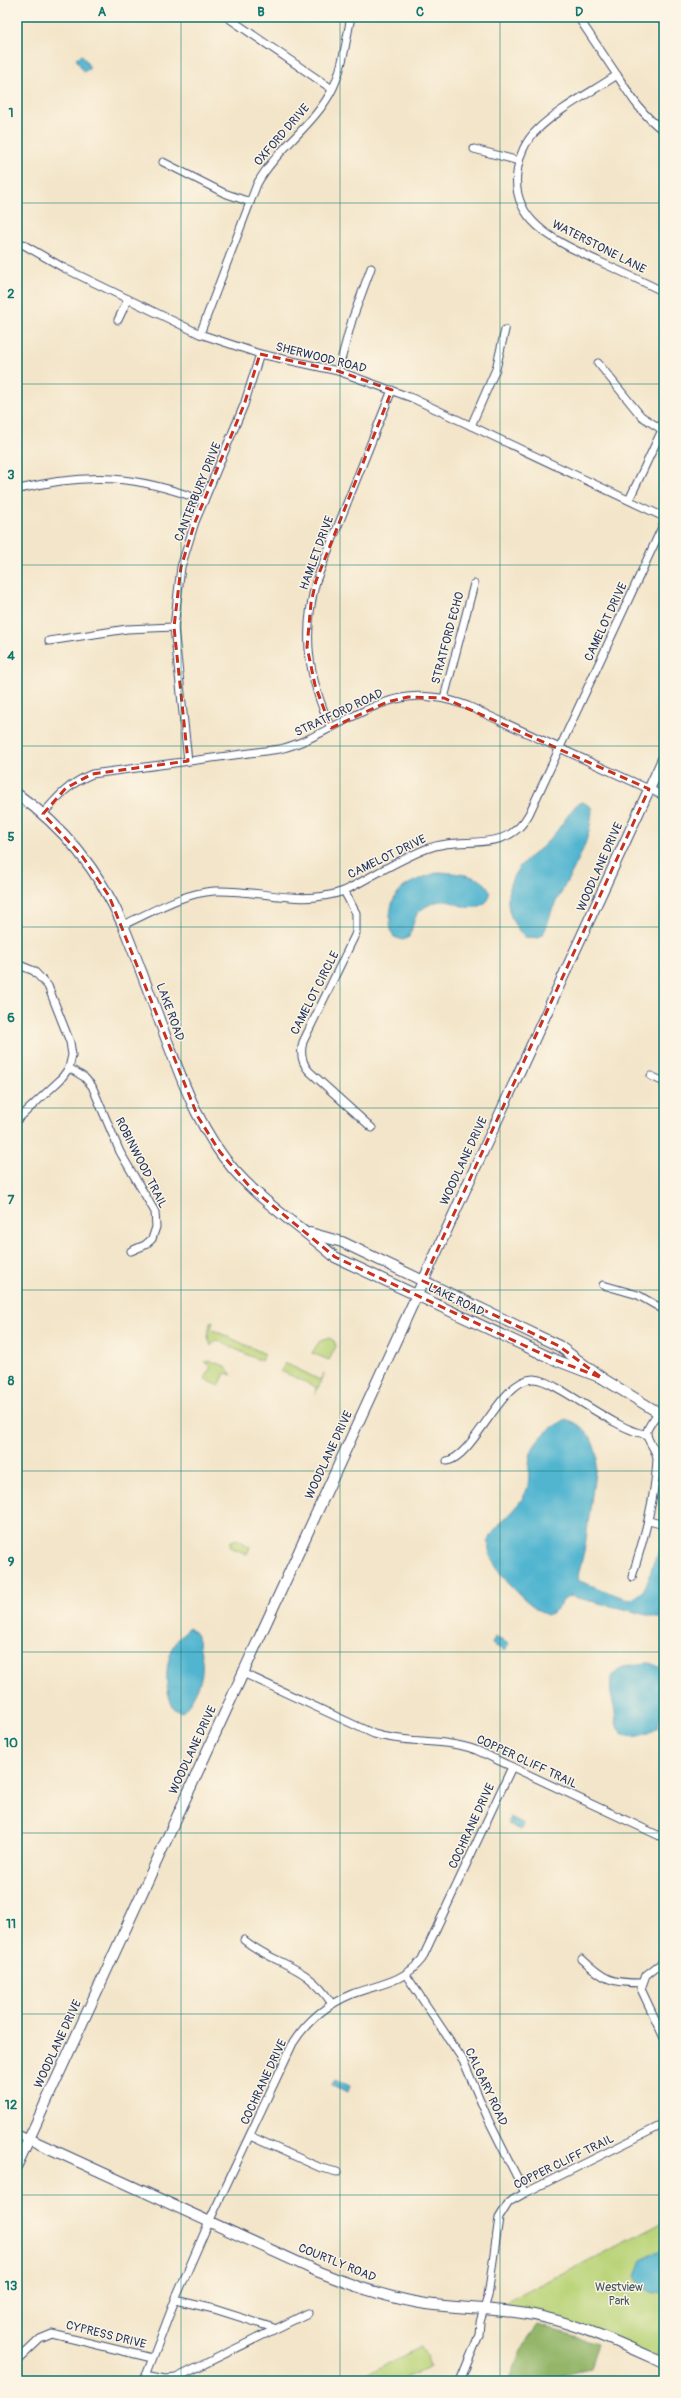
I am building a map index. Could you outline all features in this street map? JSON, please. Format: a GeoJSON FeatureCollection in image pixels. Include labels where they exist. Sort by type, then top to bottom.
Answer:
{"type":"FeatureCollection","features":[{"type":"Feature","properties":{"kind":"street"},"geometry":{"type":"LineString","coordinates":[[227,17],[332,89]]}},
{"type":"Feature","properties":{"kind":"street","name":"OXFORD DRIVE"},"geometry":{"type":"LineString","coordinates":[[200,334],[250,202],[264,171],[319,110],[332,89],[351,17]]}},
{"type":"Feature","properties":{"kind":"street"},"geometry":{"type":"LineString","coordinates":[[578,17],[634,102],[645,115],[664,131]]}},
{"type":"Feature","properties":{"kind":"street","name":"WATERSTONE LANE"},"geometry":{"type":"LineString","coordinates":[[617,75],[544,124],[529,140],[519,161],[517,177],[522,203],[528,215],[545,234],[664,292]]}},
{"type":"Feature","properties":{"kind":"street"},"geometry":{"type":"LineString","coordinates":[[474,150],[519,161]]}},
{"type":"Feature","properties":{"kind":"street"},"geometry":{"type":"LineString","coordinates":[[163,162],[224,193],[250,202]]}},
{"type":"Feature","properties":{"kind":"street","name":"SHERWOOD ROAD"},"geometry":{"type":"LineString","coordinates":[[17,241],[54,263],[200,334],[260,354],[338,371],[392,390],[664,517]]}},
{"type":"Feature","properties":{"kind":"street"},"geometry":{"type":"LineString","coordinates":[[338,371],[352,320],[371,268]]}},
{"type":"Feature","properties":{"kind":"street"},"geometry":{"type":"LineString","coordinates":[[118,320],[128,299]]}},
{"type":"Feature","properties":{"kind":"street"},"geometry":{"type":"LineString","coordinates":[[471,426],[496,369],[505,330]]}},
{"type":"Feature","properties":{"kind":"street","name":"CANTERBURY DRIVE"},"geometry":{"type":"LineString","coordinates":[[188,761],[174,627],[181,567],[204,501],[238,422],[260,354]]}},
{"type":"Feature","properties":{"kind":"street"},"geometry":{"type":"LineString","coordinates":[[598,363],[642,418],[663,431],[629,500]]}},
{"type":"Feature","properties":{"kind":"street","name":"HAMLET DRIVE"},"geometry":{"type":"LineString","coordinates":[[331,728],[314,685],[307,647],[311,603],[316,581],[392,390]]}},
{"type":"Feature","properties":{"kind":"street"},"geometry":{"type":"LineString","coordinates":[[19,489],[69,479],[114,478],[162,486],[204,501]]}},
{"type":"Feature","properties":{"kind":"street","name":"CAMELOT DRIVE"},"geometry":{"type":"LineString","coordinates":[[123,925],[202,892],[225,891],[318,899],[344,891],[426,848],[447,844],[498,840],[517,831],[529,814],[664,523]]}},
{"type":"Feature","properties":{"kind":"street","name":"STRATFORD ECHO"},"geometry":{"type":"LineString","coordinates":[[444,698],[474,584]]}},
{"type":"Feature","properties":{"kind":"street"},"geometry":{"type":"LineString","coordinates":[[48,641],[128,629],[174,627]]}},
{"type":"Feature","properties":{"kind":"street","name":"STRATFORD ROAD"},"geometry":{"type":"LineString","coordinates":[[43,814],[66,788],[78,780],[92,774],[280,749],[296,745],[387,702],[408,697],[444,698],[468,706],[664,796]]}},
{"type":"Feature","properties":{"kind":"street","name":"WOODLANE DRIVE"},"geometry":{"type":"LineString","coordinates":[[17,2164],[664,757]]}},
{"type":"Feature","properties":{"kind":"street","name":"LAKE ROAD"},"geometry":{"type":"LineString","coordinates":[[17,794],[43,814],[68,839],[86,861],[109,896],[123,925],[190,1100],[209,1135],[233,1169],[250,1187],[278,1212],[307,1232],[335,1257],[553,1359],[602,1378],[662,1411]]}},
{"type":"Feature","properties":{"kind":"street","name":"CAMELOT CIRCLE"},"geometry":{"type":"LineString","coordinates":[[344,891],[356,913],[356,933],[303,1042],[301,1053],[302,1060],[309,1071],[372,1128]]}},
{"type":"Feature","properties":{"kind":"street"},"geometry":{"type":"LineString","coordinates":[[17,964],[36,973],[48,986],[70,1042],[72,1055],[69,1068],[60,1080],[17,1120]]}},
{"type":"Feature","properties":{"kind":"street","name":"ROBINWOOD TRAIL"},"geometry":{"type":"LineString","coordinates":[[69,1068],[84,1078],[92,1086],[120,1152],[155,1212],[156,1227],[152,1239],[145,1245],[130,1251]]}},
{"type":"Feature","properties":{"kind":"street"},"geometry":{"type":"LineString","coordinates":[[651,1076],[664,1082]]}},
{"type":"Feature","properties":{"kind":"street","name":"LAKE ROAD"},"geometry":{"type":"LineString","coordinates":[[307,1232],[342,1242],[559,1346],[602,1378]]}},
{"type":"Feature","properties":{"kind":"street"},"geometry":{"type":"LineString","coordinates":[[603,1285],[641,1296],[664,1310]]}},
{"type":"Feature","properties":{"kind":"street"},"geometry":{"type":"LineString","coordinates":[[447,1461],[457,1458],[465,1451],[483,1424],[502,1400],[521,1383],[530,1379],[550,1384],[629,1431],[647,1434],[656,1449],[657,1456],[649,1520],[632,1576]]}},
{"type":"Feature","properties":{"kind":"street"},"geometry":{"type":"LineString","coordinates":[[647,1434],[662,1411]]}},
{"type":"Feature","properties":{"kind":"street"},"geometry":{"type":"LineString","coordinates":[[649,1520],[664,1525]]}},
{"type":"Feature","properties":{"kind":"street","name":"COPPER CLIFF TRAIL"},"geometry":{"type":"LineString","coordinates":[[242,1673],[374,1734],[394,1738],[459,1745],[512,1767],[664,1838]]}},
{"type":"Feature","properties":{"kind":"street","name":"COCHRANE DRIVE"},"geometry":{"type":"LineString","coordinates":[[145,2378],[175,2300],[209,2222],[294,2043],[309,2023],[332,2004],[356,1993],[391,1983],[406,1975],[420,1962],[427,1950],[512,1767]]}},
{"type":"Feature","properties":{"kind":"street"},"geometry":{"type":"LineString","coordinates":[[244,1940],[260,1952],[308,1975],[319,1985],[332,2004]]}},
{"type":"Feature","properties":{"kind":"street"},"geometry":{"type":"LineString","coordinates":[[582,1959],[599,1975],[609,1981],[642,1983]]}},
{"type":"Feature","properties":{"kind":"street"},"geometry":{"type":"LineString","coordinates":[[664,1961],[646,1975],[642,1983],[643,1997],[664,2038]]}},
{"type":"Feature","properties":{"kind":"street","name":"CALGARY ROAD"},"geometry":{"type":"LineString","coordinates":[[406,1975],[463,2060],[489,2121],[525,2193]]}},
{"type":"Feature","properties":{"kind":"street","name":"COPPER CLIFF TRAIL"},"geometry":{"type":"LineString","coordinates":[[460,2381],[477,2344],[500,2215],[509,2202],[664,2124]]}},
{"type":"Feature","properties":{"kind":"street","name":"COURTLY ROAD"},"geometry":{"type":"LineString","coordinates":[[17,2134],[209,2222],[360,2288],[424,2303],[519,2312],[570,2324],[591,2330],[664,2363]]}},
{"type":"Feature","properties":{"kind":"street"},"geometry":{"type":"LineString","coordinates":[[250,2136],[321,2168],[337,2172]]}},
{"type":"Feature","properties":{"kind":"street"},"geometry":{"type":"LineString","coordinates":[[175,2300],[214,2309],[274,2328]]}},
{"type":"Feature","properties":{"kind":"street"},"geometry":{"type":"LineString","coordinates":[[145,2378],[176,2378],[274,2328],[308,2313]]}},
{"type":"Feature","properties":{"kind":"street","name":"CYPRESS DRIVE"},"geometry":{"type":"LineString","coordinates":[[17,2361],[40,2339],[52,2334],[152,2358]]}},
{"type":"Feature","properties":{"kind":"highlighted area"},"geometry":{"type":"Polygon","coordinates":[[[260,354],[338,371],[392,390],[316,581],[311,603],[307,647],[315,685],[331,728],[387,702],[408,697],[444,698],[649,789],[423,1281],[559,1346],[602,1378],[553,1359],[335,1257],[250,1187],[220,1152],[198,1117],[109,896],[82,856],[43,814],[66,788],[92,774],[188,761],[174,627],[181,567],[195,522],[244,405],[260,354]]]}},
{"type":"Feature","properties":{"kind":"green space"},"geometry":{"type":"Polygon","coordinates":[[[213,1321],[211,1329],[265,1354],[261,1361],[216,1340],[211,1346],[208,1337],[210,1322],[213,1321]]]}},
{"type":"Feature","properties":{"kind":"green space"},"geometry":{"type":"Polygon","coordinates":[[[329,1338],[334,1341],[336,1346],[329,1360],[312,1353],[319,1342],[329,1338]]]}},
{"type":"Feature","properties":{"kind":"green space"},"geometry":{"type":"Polygon","coordinates":[[[211,1361],[225,1366],[232,1375],[225,1373],[219,1386],[205,1379],[211,1366],[204,1362],[211,1361]]]}},
{"type":"Feature","properties":{"kind":"green space"},"geometry":{"type":"Polygon","coordinates":[[[285,1363],[320,1380],[324,1373],[315,1395],[316,1387],[281,1371],[285,1363]]]}},
{"type":"Feature","properties":{"kind":"green space"},"geometry":{"type":"Polygon","coordinates":[[[237,1539],[250,1547],[247,1554],[230,1547],[231,1541],[237,1539]]]}},
{"type":"Feature","properties":{"kind":"green space","name":"Westview Park"},"geometry":{"type":"Polygon","coordinates":[[[664,2222],[664,2338],[656,2360],[613,2340],[493,2309],[664,2222]]]}},
{"type":"Feature","properties":{"kind":"green space"},"geometry":{"type":"Polygon","coordinates":[[[538,2325],[598,2343],[590,2369],[558,2376],[546,2381],[508,2381],[523,2345],[538,2325]]]}},
{"type":"Feature","properties":{"kind":"green space"},"geometry":{"type":"Polygon","coordinates":[[[421,2347],[431,2366],[399,2381],[370,2381],[367,2374],[421,2347]]]}},
{"type":"Feature","properties":{"kind":"water"},"geometry":{"type":"Polygon","coordinates":[[[82,55],[90,68],[84,72],[76,59],[82,55]]]}},
{"type":"Feature","properties":{"kind":"water"},"geometry":{"type":"Polygon","coordinates":[[[583,802],[592,808],[591,822],[588,836],[578,861],[552,910],[542,935],[539,938],[525,937],[518,929],[509,912],[508,892],[511,883],[521,865],[546,844],[577,804],[583,802]]]}},
{"type":"Feature","properties":{"kind":"water"},"geometry":{"type":"Polygon","coordinates":[[[439,872],[460,874],[476,878],[488,887],[490,893],[489,899],[483,904],[475,907],[462,906],[444,901],[429,905],[417,914],[409,937],[403,940],[394,937],[390,924],[390,916],[395,897],[406,886],[413,882],[439,872]]]}},
{"type":"Feature","properties":{"kind":"water"},"geometry":{"type":"Polygon","coordinates":[[[568,1420],[584,1429],[588,1434],[594,1445],[597,1457],[585,1547],[577,1580],[629,1600],[637,1596],[643,1590],[647,1583],[654,1561],[664,1548],[664,1619],[570,1596],[547,1615],[519,1594],[500,1572],[493,1561],[489,1550],[489,1541],[496,1529],[518,1505],[526,1492],[529,1462],[533,1448],[546,1432],[557,1424],[568,1420]]]}},
{"type":"Feature","properties":{"kind":"water"},"geometry":{"type":"Polygon","coordinates":[[[189,1628],[196,1633],[202,1658],[202,1673],[190,1703],[182,1712],[174,1709],[167,1688],[167,1677],[170,1655],[181,1636],[189,1628]]]}},
{"type":"Feature","properties":{"kind":"water"},"geometry":{"type":"Polygon","coordinates":[[[495,1637],[509,1644],[505,1651],[492,1644],[495,1637]]]}},
{"type":"Feature","properties":{"kind":"water"},"geometry":{"type":"Polygon","coordinates":[[[649,1663],[662,1669],[666,1686],[657,1728],[641,1735],[625,1735],[620,1732],[616,1724],[615,1709],[610,1686],[612,1678],[620,1669],[637,1664],[649,1663]]]}},
{"type":"Feature","properties":{"kind":"water"},"geometry":{"type":"Polygon","coordinates":[[[510,1817],[523,1823],[523,1828],[520,1830],[508,1824],[510,1817]]]}},
{"type":"Feature","properties":{"kind":"water"},"geometry":{"type":"Polygon","coordinates":[[[335,2079],[350,2086],[348,2092],[332,2085],[335,2079]]]}},
{"type":"Feature","properties":{"kind":"water"},"geometry":{"type":"Polygon","coordinates":[[[660,2251],[664,2251],[664,2293],[659,2294],[650,2292],[646,2289],[635,2275],[641,2260],[660,2251]]]}}]}
